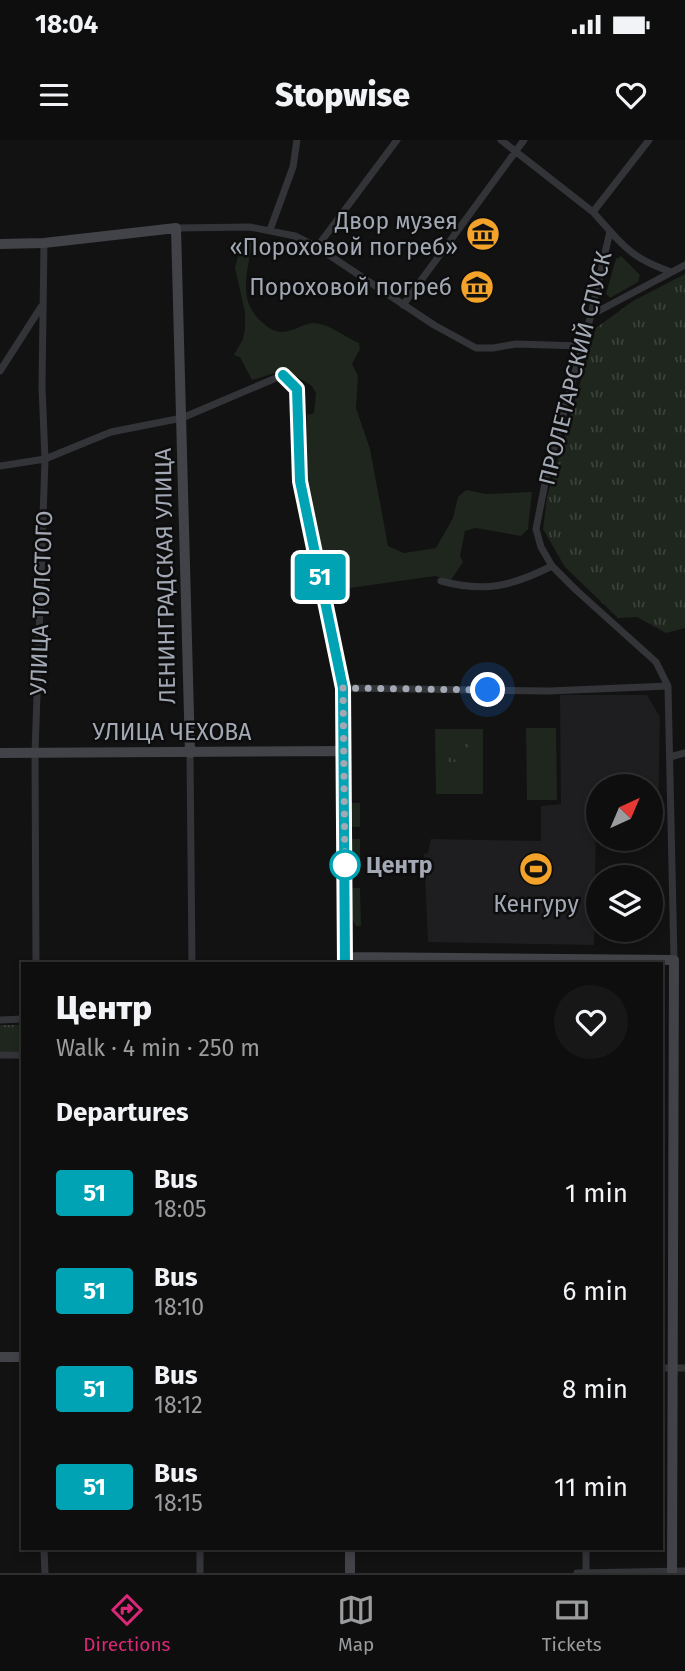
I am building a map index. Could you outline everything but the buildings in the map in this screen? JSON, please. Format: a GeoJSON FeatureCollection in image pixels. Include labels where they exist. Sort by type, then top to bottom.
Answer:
{"type":"FeatureCollection","features":[{"type":"Feature","properties":{"kind":"street"},"geometry":{"type":"LineString","coordinates":[[270,230],[293,167],[297,140]]}},
{"type":"Feature","properties":{"kind":"street"},"geometry":{"type":"LineString","coordinates":[[317,247],[398,140]]}},
{"type":"Feature","properties":{"kind":"street","name":"ПРОЛЕТАРСКИЙ СПУСК"},"geometry":{"type":"LineString","coordinates":[[500,140],[593,212],[610,231],[591,315],[547,473],[536,529],[537,537],[552,566]]}},
{"type":"Feature","properties":{"kind":"street"},"geometry":{"type":"LineString","coordinates":[[403,305],[524,140]]}},
{"type":"Feature","properties":{"kind":"street"},"geometry":{"type":"LineString","coordinates":[[593,212],[649,140]]}},
{"type":"Feature","properties":{"kind":"street"},"geometry":{"type":"LineString","coordinates":[[0,244],[44,243],[176,228],[250,227],[270,230],[295,236],[317,247],[434,325],[476,348],[516,344],[581,346]]}},
{"type":"Feature","properties":{"kind":"street","name":"ЛЕНИНГРАДСКАЯ УЛИЦА"},"geometry":{"type":"LineString","coordinates":[[176,228],[190,753],[192,962]]}},
{"type":"Feature","properties":{"kind":"street"},"geometry":{"type":"LineString","coordinates":[[610,231],[641,261],[671,272]]}},
{"type":"Feature","properties":{"kind":"street","name":"УЛИЦА ТОЛСТОГО"},"geometry":{"type":"LineString","coordinates":[[36,962],[35,753],[46,459],[42,387],[44,243]]}},
{"type":"Feature","properties":{"kind":"street"},"geometry":{"type":"LineString","coordinates":[[591,315],[685,265]]}},
{"type":"Feature","properties":{"kind":"street"},"geometry":{"type":"LineString","coordinates":[[0,371],[43,306]]}},
{"type":"Feature","properties":{"kind":"street"},"geometry":{"type":"LineString","coordinates":[[0,467],[46,459],[111,432],[182,418],[283,375],[297,389],[300,481],[343,688],[345,960],[674,960]]}},
{"type":"Feature","properties":{"kind":"street"},"geometry":{"type":"LineString","coordinates":[[441,580],[457,585],[490,588],[521,581],[552,566],[656,662],[668,686],[674,960],[667,1368],[672,1572]]}},
{"type":"Feature","properties":{"kind":"street"},"geometry":{"type":"LineString","coordinates":[[343,688],[549,691],[668,686]]}},
{"type":"Feature","properties":{"kind":"street","name":"УЛИЦА ЧЕХОВА"},"geometry":{"type":"LineString","coordinates":[[0,753],[344,751]]}},
{"type":"Feature","properties":{"kind":"street"},"geometry":{"type":"LineString","coordinates":[[670,757],[685,753]]}},
{"type":"Feature","properties":{"kind":"street"},"geometry":{"type":"LineString","coordinates":[[0,1020],[21,1020]]}},
{"type":"Feature","properties":{"kind":"street"},"geometry":{"type":"LineString","coordinates":[[0,1055],[21,1055]]}},
{"type":"Feature","properties":{"kind":"street"},"geometry":{"type":"LineString","coordinates":[[0,1357],[21,1357]]}},
{"type":"Feature","properties":{"kind":"street"},"geometry":{"type":"LineString","coordinates":[[667,1368],[685,1368]]}},
{"type":"Feature","properties":{"kind":"street"},"geometry":{"type":"LineString","coordinates":[[44,1550],[45,1573]]}},
{"type":"Feature","properties":{"kind":"street"},"geometry":{"type":"LineString","coordinates":[[200,1550],[200,1573]]}},
{"type":"Feature","properties":{"kind":"street"},"geometry":{"type":"LineString","coordinates":[[350,1550],[350,1573]]}},
{"type":"Feature","properties":{"kind":"street"},"geometry":{"type":"LineString","coordinates":[[586,1550],[586,1573]]}},
{"type":"Feature","properties":{"kind":"street"},"geometry":{"type":"LineString","coordinates":[[577,1573],[685,1571]]}},
{"type":"Feature","properties":{"kind":"shaded area"},"geometry":{"type":"Polygon","coordinates":[[[560,695],[647,695],[660,717],[659,774],[586,774],[586,851],[596,851],[595,865],[586,865],[586,942],[594,942],[594,945],[428,942],[424,854],[428,853],[431,839],[541,841],[541,806],[561,804],[560,695]]]}},
{"type":"Feature","properties":{"kind":"green space"},"geometry":{"type":"Polygon","coordinates":[[[244,235],[253,236],[246,293],[254,314],[263,323],[282,332],[310,323],[320,324],[359,343],[360,349],[352,364],[358,376],[356,408],[370,449],[388,546],[404,553],[436,548],[453,518],[458,497],[466,490],[486,494],[532,492],[528,529],[521,536],[476,528],[465,531],[460,556],[463,562],[451,580],[435,576],[328,591],[327,574],[306,488],[307,415],[314,413],[316,393],[311,385],[281,371],[252,380],[240,357],[234,355],[245,329],[245,312],[235,268],[244,235]]]}},
{"type":"Feature","properties":{"kind":"green space"},"geometry":{"type":"Polygon","coordinates":[[[621,256],[640,275],[638,282],[610,298],[606,294],[616,259],[621,256]]]}},
{"type":"Feature","properties":{"kind":"green space"},"geometry":{"type":"Polygon","coordinates":[[[685,274],[685,628],[666,633],[637,617],[618,618],[565,567],[543,529],[547,497],[596,328],[633,301],[685,274]]]}},
{"type":"Feature","properties":{"kind":"green space"},"geometry":{"type":"Polygon","coordinates":[[[526,728],[556,728],[557,800],[527,800],[526,728]]]}},
{"type":"Feature","properties":{"kind":"green space"},"geometry":{"type":"Polygon","coordinates":[[[435,729],[483,729],[483,794],[436,794],[435,729]]]}},
{"type":"Feature","properties":{"kind":"green space"},"geometry":{"type":"Polygon","coordinates":[[[446,744],[468,744],[469,762],[446,762],[446,744]]]}},
{"type":"Feature","properties":{"kind":"green space"},"geometry":{"type":"Polygon","coordinates":[[[350,803],[360,803],[360,827],[350,827],[350,803]]]}},
{"type":"Feature","properties":{"kind":"green space"},"geometry":{"type":"Polygon","coordinates":[[[350,839],[360,839],[360,872],[351,872],[350,839]]]}},
{"type":"Feature","properties":{"kind":"green space"},"geometry":{"type":"Polygon","coordinates":[[[351,888],[360,888],[361,926],[356,926],[351,917],[351,888]]]}},
{"type":"Feature","properties":{"kind":"green space"},"geometry":{"type":"Polygon","coordinates":[[[0,1025],[21,1025],[21,1051],[0,1052],[0,1025]]]}},
{"type":"Feature","properties":{"kind":"bus line","name":"51"},"geometry":{"type":"LineString","coordinates":[[283,375],[297,389],[300,481],[343,688],[345,962]]}},
{"type":"Feature","properties":{"kind":"place","name":"Двор музея «Пороховой погреб»"},"geometry":{"type":"Point","coordinates":[483,234]}},
{"type":"Feature","properties":{"kind":"place","name":"Пороховой погреб"},"geometry":{"type":"Point","coordinates":[477,287]}},
{"type":"Feature","properties":{"kind":"place","name":"Центр"},"geometry":{"type":"Point","coordinates":[345,865]}},
{"type":"Feature","properties":{"kind":"place","name":"Кенгуру"},"geometry":{"type":"Point","coordinates":[536,869]}},
{"type":"Feature","properties":{"kind":"route"},"geometry":{"type":"LineString","coordinates":[[345,865],[345,871],[343,688],[488,690]]}}]}
